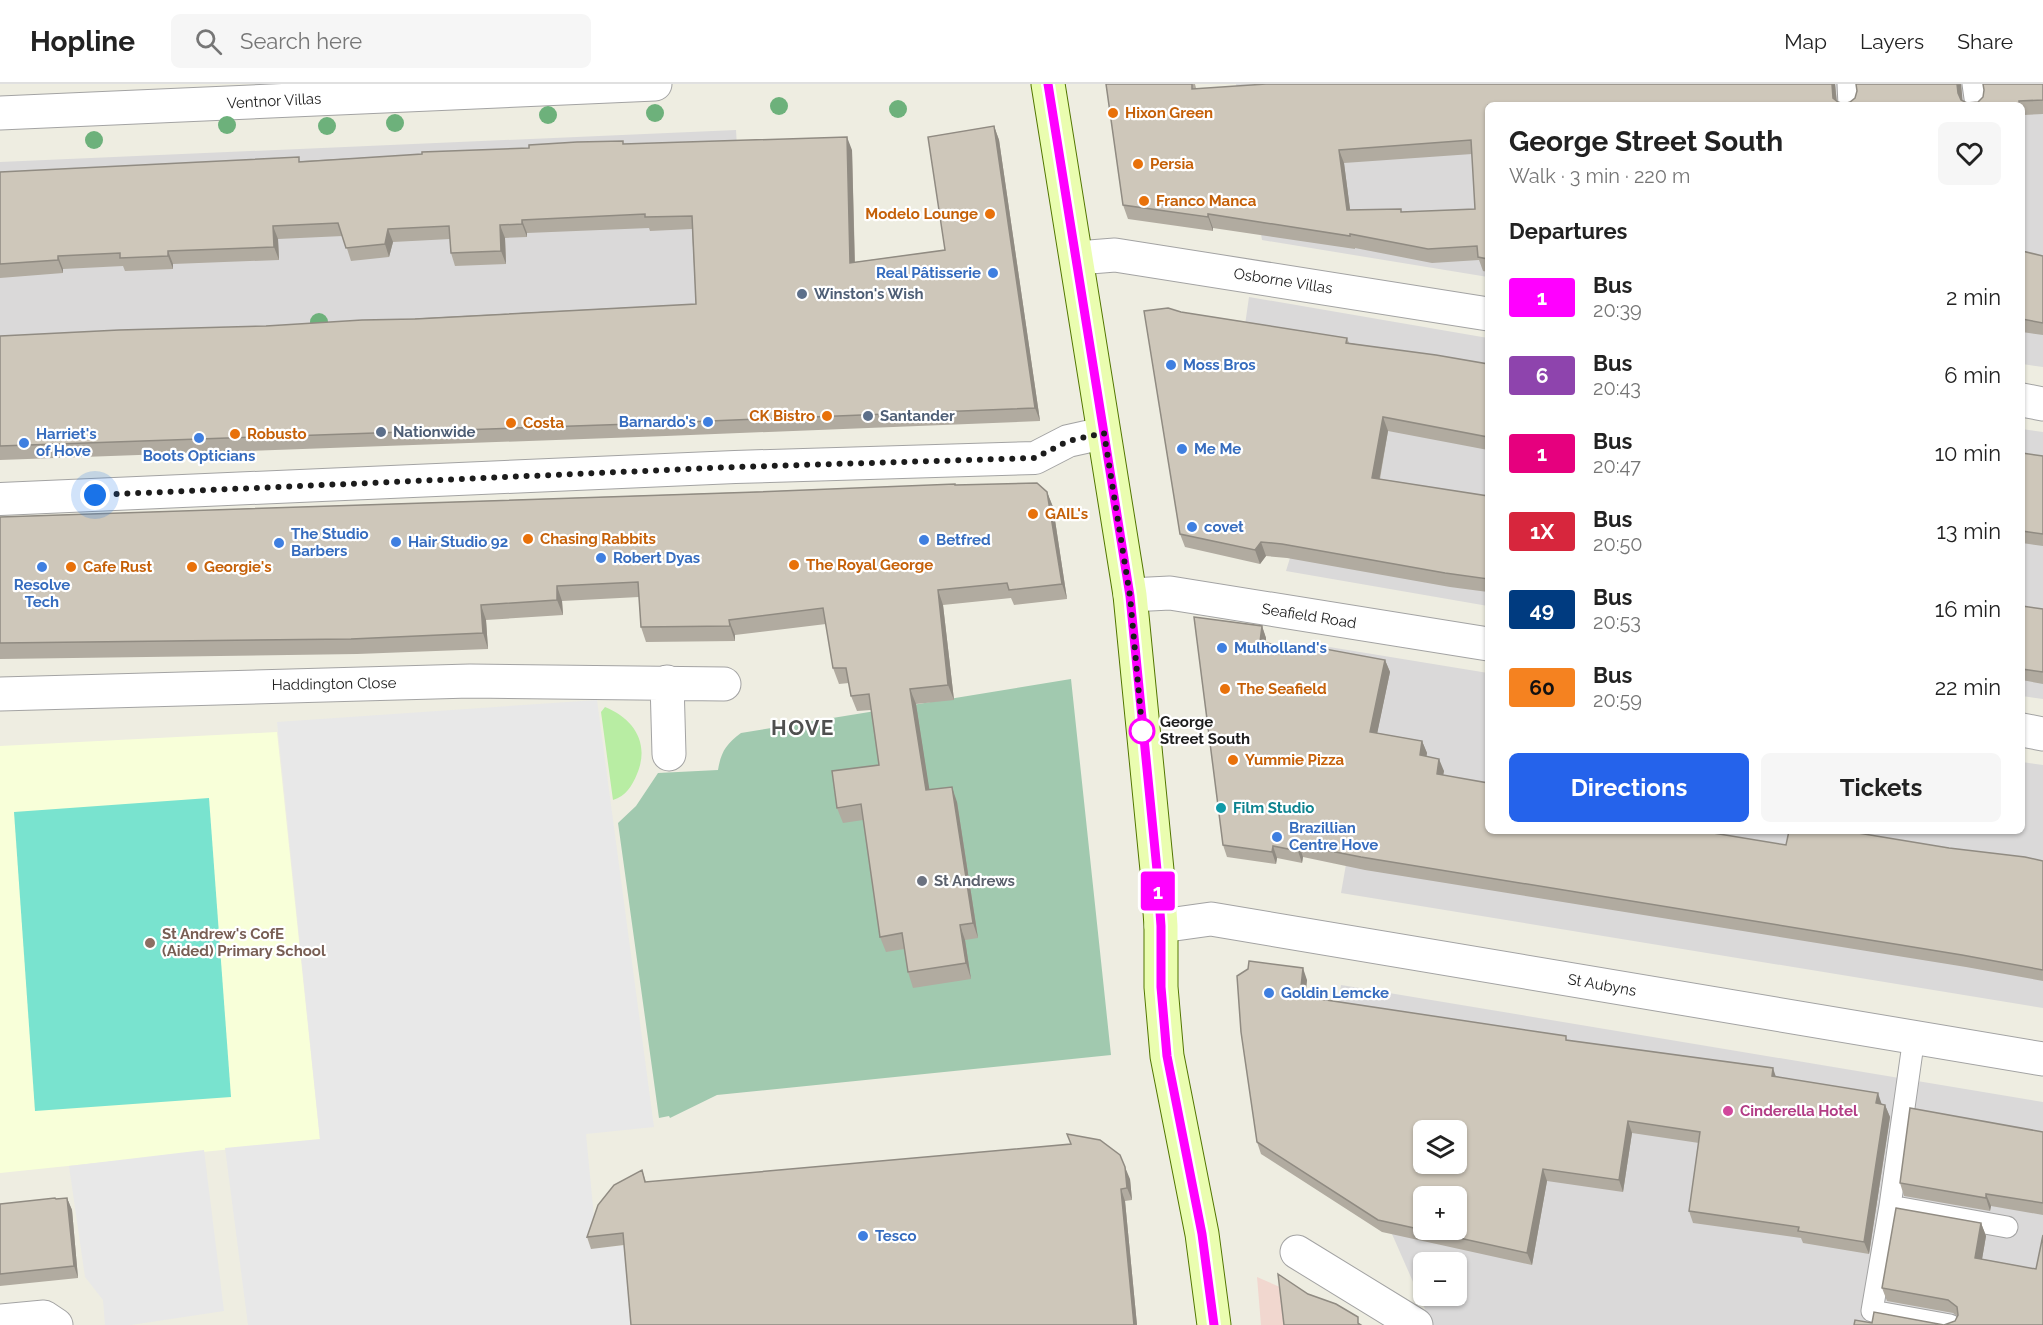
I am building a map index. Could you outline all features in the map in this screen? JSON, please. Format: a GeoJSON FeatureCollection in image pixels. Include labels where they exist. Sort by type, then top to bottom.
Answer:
{"type":"FeatureCollection","features":[{"type":"Feature","properties":{"kind":"main road"},"geometry":{"type":"LineString","coordinates":[[1048,84],[1130,596],[1161,926],[1161,987],[1167,1056],[1202,1234],[1214,1325]]}},
{"type":"Feature","properties":{"kind":"street","name":"Ventnor Villas"},"geometry":{"type":"LineString","coordinates":[[0,113],[655,84]]}},
{"type":"Feature","properties":{"kind":"street","name":"Osborne Villas"},"geometry":{"type":"LineString","coordinates":[[1077,258],[1115,255],[1485,314]]}},
{"type":"Feature","properties":{"kind":"street"},"geometry":{"type":"LineString","coordinates":[[2025,401],[2043,404]]}},
{"type":"Feature","properties":{"kind":"street"},"geometry":{"type":"LineString","coordinates":[[0,499],[735,467],[1035,458],[1068,441],[1104,433]]}},
{"type":"Feature","properties":{"kind":"street","name":"Seafield Road"},"geometry":{"type":"LineString","coordinates":[[1130,596],[1170,593],[1485,644]]}},
{"type":"Feature","properties":{"kind":"street","name":"Haddington Close"},"geometry":{"type":"LineString","coordinates":[[0,693],[470,681],[724,684]]}},
{"type":"Feature","properties":{"kind":"street"},"geometry":{"type":"LineString","coordinates":[[667,682],[669,754]]}},
{"type":"Feature","properties":{"kind":"street"},"geometry":{"type":"LineString","coordinates":[[2025,731],[2043,734]]}},
{"type":"Feature","properties":{"kind":"street","name":"St Aubyns"},"geometry":{"type":"LineString","coordinates":[[1161,926],[1211,919],[2043,1059]]}},
{"type":"Feature","properties":{"kind":"street"},"geometry":{"type":"LineString","coordinates":[[1297,1252],[1416,1325]]}},
{"type":"Feature","properties":{"kind":"street"},"geometry":{"type":"LineString","coordinates":[[0,1322],[44,1317],[56,1325]]}},
{"type":"Feature","properties":{"kind":"lane"},"geometry":{"type":"LineString","coordinates":[[1848,84],[1849,102]]}},
{"type":"Feature","properties":{"kind":"lane"},"geometry":{"type":"LineString","coordinates":[[1973,84],[1976,102]]}},
{"type":"Feature","properties":{"kind":"lane"},"geometry":{"type":"LineString","coordinates":[[1914,1037],[1890,1206],[1872,1311],[1950,1325]]}},
{"type":"Feature","properties":{"kind":"lane"},"geometry":{"type":"LineString","coordinates":[[1890,1206],[2007,1227]]}},
{"type":"Feature","properties":{"kind":"shaded area"},"geometry":{"type":"Polygon","coordinates":[[[1236,84],[2043,84],[2043,367],[2025,364],[2025,102],[1485,102],[1485,277],[1262,240],[1236,84]]]}},
{"type":"Feature","properties":{"kind":"shaded area"},"geometry":{"type":"Polygon","coordinates":[[[736,130],[745,284],[701,318],[0,351],[0,162],[736,130]]]}},
{"type":"Feature","properties":{"kind":"shaded area"},"geometry":{"type":"Polygon","coordinates":[[[1249,297],[1485,337],[1485,605],[1286,571],[1290,558],[1233,409],[1249,297]]]}},
{"type":"Feature","properties":{"kind":"shaded area"},"geometry":{"type":"Polygon","coordinates":[[[2025,429],[2043,432],[2043,699],[2025,696],[2025,429]]]}},
{"type":"Feature","properties":{"kind":"shaded area"},"geometry":{"type":"Polygon","coordinates":[[[1305,643],[1485,673],[1485,834],[2025,834],[2025,762],[2043,765],[2043,1008],[1341,893],[1348,853],[1318,720],[1305,643]]]}},
{"type":"Feature","properties":{"kind":"shaded area"},"geometry":{"type":"Polygon","coordinates":[[[1071,679],[1111,1055],[717,1095],[670,1118],[669,1116],[659,1118],[618,823],[636,806],[658,773],[718,770],[725,749],[741,733],[1071,679]]]}},
{"type":"Feature","properties":{"kind":"shaded area"},"geometry":{"type":"Polygon","coordinates":[[[597,700],[654,1127],[586,1134],[597,1248],[627,1245],[634,1325],[248,1325],[225,1148],[320,1139],[277,722],[597,700]]]}},
{"type":"Feature","properties":{"kind":"shaded area","name":"St Andrew's CofE (Aided) Primary School"},"geometry":{"type":"Polygon","coordinates":[[[277,732],[320,1140],[0,1173],[0,746],[277,732]]]}},
{"type":"Feature","properties":{"kind":"shaded area"},"geometry":{"type":"Polygon","coordinates":[[[209,798],[231,1097],[35,1111],[14,812],[209,798]]]}},
{"type":"Feature","properties":{"kind":"shaded area"},"geometry":{"type":"Polygon","coordinates":[[[1341,985],[2043,1102],[2043,1325],[1432,1325],[1424,1306],[1467,1306],[1467,1252],[1413,1252],[1413,1282],[1326,1084],[1341,985]]]}},
{"type":"Feature","properties":{"kind":"shaded area"},"geometry":{"type":"Polygon","coordinates":[[[204,1150],[224,1311],[131,1325],[105,1325],[103,1300],[85,1277],[69,1166],[204,1150]]]}},
{"type":"Feature","properties":{"kind":"shaded area"},"geometry":{"type":"Polygon","coordinates":[[[1257,1277],[1337,1312],[1358,1325],[1261,1325],[1257,1277]]]}},
{"type":"Feature","properties":{"kind":"green space"},"geometry":{"type":"Polygon","coordinates":[[[605,707],[631,725],[637,733],[642,752],[641,763],[633,783],[625,793],[613,800],[601,712],[605,707]]]}},
{"type":"Feature","properties":{"kind":"building"},"geometry":{"type":"Polygon","coordinates":[[[1106,84],[1192,84],[1192,89],[1266,84],[1832,84],[1833,98],[1838,102],[1485,102],[1485,258],[1478,257],[1477,246],[1428,249],[1350,234],[1350,236],[1208,214],[1208,217],[1123,205],[1106,84]],[[1471,140],[1339,150],[1347,210],[1401,209],[1401,212],[1475,209],[1471,140]]]}},
{"type":"Feature","properties":{"kind":"building"},"geometry":{"type":"Polygon","coordinates":[[[1856,84],[1957,84],[1961,100],[1965,102],[1850,102],[1855,98],[1856,84]]]}},
{"type":"Feature","properties":{"kind":"building"},"geometry":{"type":"Polygon","coordinates":[[[1983,84],[2043,84],[2043,100],[1978,102],[1983,97],[1983,84]]]}},
{"type":"Feature","properties":{"kind":"building"},"geometry":{"type":"Polygon","coordinates":[[[994,126],[1035,408],[0,446],[0,336],[266,326],[696,304],[692,216],[645,217],[645,214],[522,220],[522,224],[500,225],[501,251],[451,253],[449,226],[388,229],[385,244],[346,248],[338,223],[273,226],[274,247],[168,251],[168,256],[120,258],[120,253],[58,256],[58,260],[0,264],[0,172],[299,157],[299,162],[422,154],[422,152],[529,148],[529,145],[577,142],[623,141],[623,144],[847,137],[850,263],[945,250],[928,137],[994,126]]]}},
{"type":"Feature","properties":{"kind":"building"},"geometry":{"type":"Polygon","coordinates":[[[2025,252],[2043,256],[2043,323],[2025,320],[2025,252]]]}},
{"type":"Feature","properties":{"kind":"building"},"geometry":{"type":"Polygon","coordinates":[[[1168,308],[1347,338],[1346,343],[1485,363],[1485,436],[1383,417],[1372,478],[1485,496],[1485,579],[1282,544],[1261,542],[1255,550],[1180,534],[1144,311],[1168,308]]]}},
{"type":"Feature","properties":{"kind":"building"},"geometry":{"type":"Polygon","coordinates":[[[2025,453],[2043,456],[2043,534],[2025,531],[2025,453]]]}},
{"type":"Feature","properties":{"kind":"building"},"geometry":{"type":"Polygon","coordinates":[[[1037,483],[1047,492],[1062,584],[1009,590],[1007,583],[938,590],[948,685],[910,689],[926,790],[952,787],[973,923],[960,925],[966,963],[908,972],[902,933],[880,937],[861,804],[837,808],[832,771],[879,765],[869,694],[851,696],[846,668],[833,668],[823,608],[729,620],[730,626],[641,627],[638,582],[557,586],[557,600],[481,605],[483,633],[351,639],[0,643],[0,517],[1037,483]]]}},
{"type":"Feature","properties":{"kind":"building"},"geometry":{"type":"Polygon","coordinates":[[[2025,606],[2043,609],[2043,672],[2025,669],[2025,606]]]}},
{"type":"Feature","properties":{"kind":"building"},"geometry":{"type":"Polygon","coordinates":[[[1194,617],[1262,626],[1260,642],[1319,652],[1320,648],[1385,660],[1370,732],[1422,741],[1420,755],[1439,759],[1437,774],[1485,782],[1485,834],[1719,834],[1786,845],[1788,834],[1864,834],[2043,861],[2043,970],[1299,845],[1298,851],[1273,846],[1272,852],[1223,845],[1194,617]]]}},
{"type":"Feature","properties":{"kind":"building"},"geometry":{"type":"Polygon","coordinates":[[[1249,961],[1303,968],[1300,996],[1566,1036],[1566,1040],[1773,1068],[1772,1076],[1878,1093],[1876,1103],[1885,1105],[1864,1242],[1798,1231],[1799,1227],[1689,1211],[1700,1132],[1628,1121],[1619,1180],[1543,1169],[1527,1253],[1467,1240],[1467,1186],[1413,1186],[1413,1228],[1378,1220],[1257,1142],[1241,1032],[1237,976],[1248,969],[1249,961]]]}},
{"type":"Feature","properties":{"kind":"building"},"geometry":{"type":"Polygon","coordinates":[[[1910,1108],[2043,1132],[2043,1203],[1986,1194],[1986,1198],[1900,1183],[1910,1108]]]}},
{"type":"Feature","properties":{"kind":"building","name":"Tesco"},"geometry":{"type":"Polygon","coordinates":[[[1067,1134],[1100,1140],[1120,1155],[1125,1167],[1127,1188],[1121,1189],[1134,1325],[631,1325],[623,1233],[587,1237],[598,1205],[614,1185],[642,1170],[645,1182],[1071,1144],[1067,1134]]]}},
{"type":"Feature","properties":{"kind":"building"},"geometry":{"type":"Polygon","coordinates":[[[67,1198],[74,1266],[0,1274],[0,1204],[67,1198]]]}},
{"type":"Feature","properties":{"kind":"building"},"geometry":{"type":"Polygon","coordinates":[[[1896,1208],[1981,1223],[1975,1258],[2036,1269],[2043,1235],[2043,1325],[1944,1325],[1955,1321],[1958,1315],[1957,1307],[1948,1300],[1882,1288],[1896,1208]]]}},
{"type":"Feature","properties":{"kind":"building"},"geometry":{"type":"Polygon","coordinates":[[[1278,1274],[1308,1294],[1336,1304],[1358,1317],[1358,1323],[1361,1325],[1284,1325],[1278,1274]]]}},
{"type":"Feature","properties":{"kind":"building"},"geometry":{"type":"Polygon","coordinates":[[[1874,1312],[1944,1325],[1854,1325],[1855,1320],[1872,1323],[1874,1312]]]}},
{"type":"Feature","properties":{"kind":"bus line","name":"1"},"geometry":{"type":"LineString","coordinates":[[1048,84],[1130,596],[1157,870],[1161,926],[1161,987],[1167,1056],[1202,1234],[1214,1325]]}},
{"type":"Feature","properties":{"kind":"place","name":"Hixon Green"},"geometry":{"type":"Point","coordinates":[1113,113]}},
{"type":"Feature","properties":{"kind":"place","name":"Persia"},"geometry":{"type":"Point","coordinates":[1138,164]}},
{"type":"Feature","properties":{"kind":"place","name":"Franco Manca"},"geometry":{"type":"Point","coordinates":[1144,201]}},
{"type":"Feature","properties":{"kind":"place","name":"Modelo Lounge"},"geometry":{"type":"Point","coordinates":[990,214]}},
{"type":"Feature","properties":{"kind":"place","name":"Real Pâtisserie"},"geometry":{"type":"Point","coordinates":[993,273]}},
{"type":"Feature","properties":{"kind":"place","name":"Winston's Wish"},"geometry":{"type":"Point","coordinates":[802,294]}},
{"type":"Feature","properties":{"kind":"place","name":"Moss Bros"},"geometry":{"type":"Point","coordinates":[1171,365]}},
{"type":"Feature","properties":{"kind":"place","name":"CK Bistro"},"geometry":{"type":"Point","coordinates":[827,416]}},
{"type":"Feature","properties":{"kind":"place","name":"Santander"},"geometry":{"type":"Point","coordinates":[868,416]}},
{"type":"Feature","properties":{"kind":"place","name":"Barnardo's"},"geometry":{"type":"Point","coordinates":[708,422]}},
{"type":"Feature","properties":{"kind":"place","name":"Costa"},"geometry":{"type":"Point","coordinates":[511,423]}},
{"type":"Feature","properties":{"kind":"place","name":"Nationwide"},"geometry":{"type":"Point","coordinates":[381,432]}},
{"type":"Feature","properties":{"kind":"place","name":"Robusto"},"geometry":{"type":"Point","coordinates":[235,434]}},
{"type":"Feature","properties":{"kind":"place","name":"Boots Opticians"},"geometry":{"type":"Point","coordinates":[199,438]}},
{"type":"Feature","properties":{"kind":"place","name":"Harriet's of Hove"},"geometry":{"type":"Point","coordinates":[24,443]}},
{"type":"Feature","properties":{"kind":"place","name":"Me Me"},"geometry":{"type":"Point","coordinates":[1182,449]}},
{"type":"Feature","properties":{"kind":"place","name":"GAIL's"},"geometry":{"type":"Point","coordinates":[1033,514]}},
{"type":"Feature","properties":{"kind":"place","name":"covet"},"geometry":{"type":"Point","coordinates":[1192,527]}},
{"type":"Feature","properties":{"kind":"place","name":"Chasing Rabbits"},"geometry":{"type":"Point","coordinates":[528,539]}},
{"type":"Feature","properties":{"kind":"place","name":"Betfred"},"geometry":{"type":"Point","coordinates":[924,540]}},
{"type":"Feature","properties":{"kind":"place","name":"Hair Studio 92"},"geometry":{"type":"Point","coordinates":[396,542]}},
{"type":"Feature","properties":{"kind":"place","name":"The Studio Barbers"},"geometry":{"type":"Point","coordinates":[279,543]}},
{"type":"Feature","properties":{"kind":"place","name":"Robert Dyas"},"geometry":{"type":"Point","coordinates":[601,558]}},
{"type":"Feature","properties":{"kind":"place","name":"The Royal George"},"geometry":{"type":"Point","coordinates":[794,565]}},
{"type":"Feature","properties":{"kind":"place","name":"Resolve Tech"},"geometry":{"type":"Point","coordinates":[42,567]}},
{"type":"Feature","properties":{"kind":"place","name":"Cafe Rust"},"geometry":{"type":"Point","coordinates":[71,567]}},
{"type":"Feature","properties":{"kind":"place","name":"Georgie's"},"geometry":{"type":"Point","coordinates":[192,567]}},
{"type":"Feature","properties":{"kind":"place","name":"Mulholland's"},"geometry":{"type":"Point","coordinates":[1222,648]}},
{"type":"Feature","properties":{"kind":"place","name":"The Seafield"},"geometry":{"type":"Point","coordinates":[1225,689]}},
{"type":"Feature","properties":{"kind":"place","name":"George Street South"},"geometry":{"type":"Point","coordinates":[1142,731]}},
{"type":"Feature","properties":{"kind":"place","name":"Yummie Pizza"},"geometry":{"type":"Point","coordinates":[1233,760]}},
{"type":"Feature","properties":{"kind":"place","name":"Film Studio"},"geometry":{"type":"Point","coordinates":[1221,808]}},
{"type":"Feature","properties":{"kind":"place","name":"Brazillian Centre Hove"},"geometry":{"type":"Point","coordinates":[1277,837]}},
{"type":"Feature","properties":{"kind":"place","name":"St Andrews"},"geometry":{"type":"Point","coordinates":[922,881]}},
{"type":"Feature","properties":{"kind":"place","name":"St Andrew's CofE (Aided) Primary School"},"geometry":{"type":"Point","coordinates":[150,943]}},
{"type":"Feature","properties":{"kind":"place","name":"Goldin Lemcke"},"geometry":{"type":"Point","coordinates":[1269,993]}},
{"type":"Feature","properties":{"kind":"place","name":"Cinderella Hotel"},"geometry":{"type":"Point","coordinates":[1728,1111]}},
{"type":"Feature","properties":{"kind":"place","name":"Tesco"},"geometry":{"type":"Point","coordinates":[863,1236]}},
{"type":"Feature","properties":{"kind":"district","name":"HOVE"},"geometry":{"type":"Point","coordinates":[803,727]}},
{"type":"Feature","properties":{"kind":"route"},"geometry":{"type":"LineString","coordinates":[[95,495],[735,467],[1035,458],[1068,441],[1104,433],[1130,596],[1143,738],[1142,731]]}}]}
